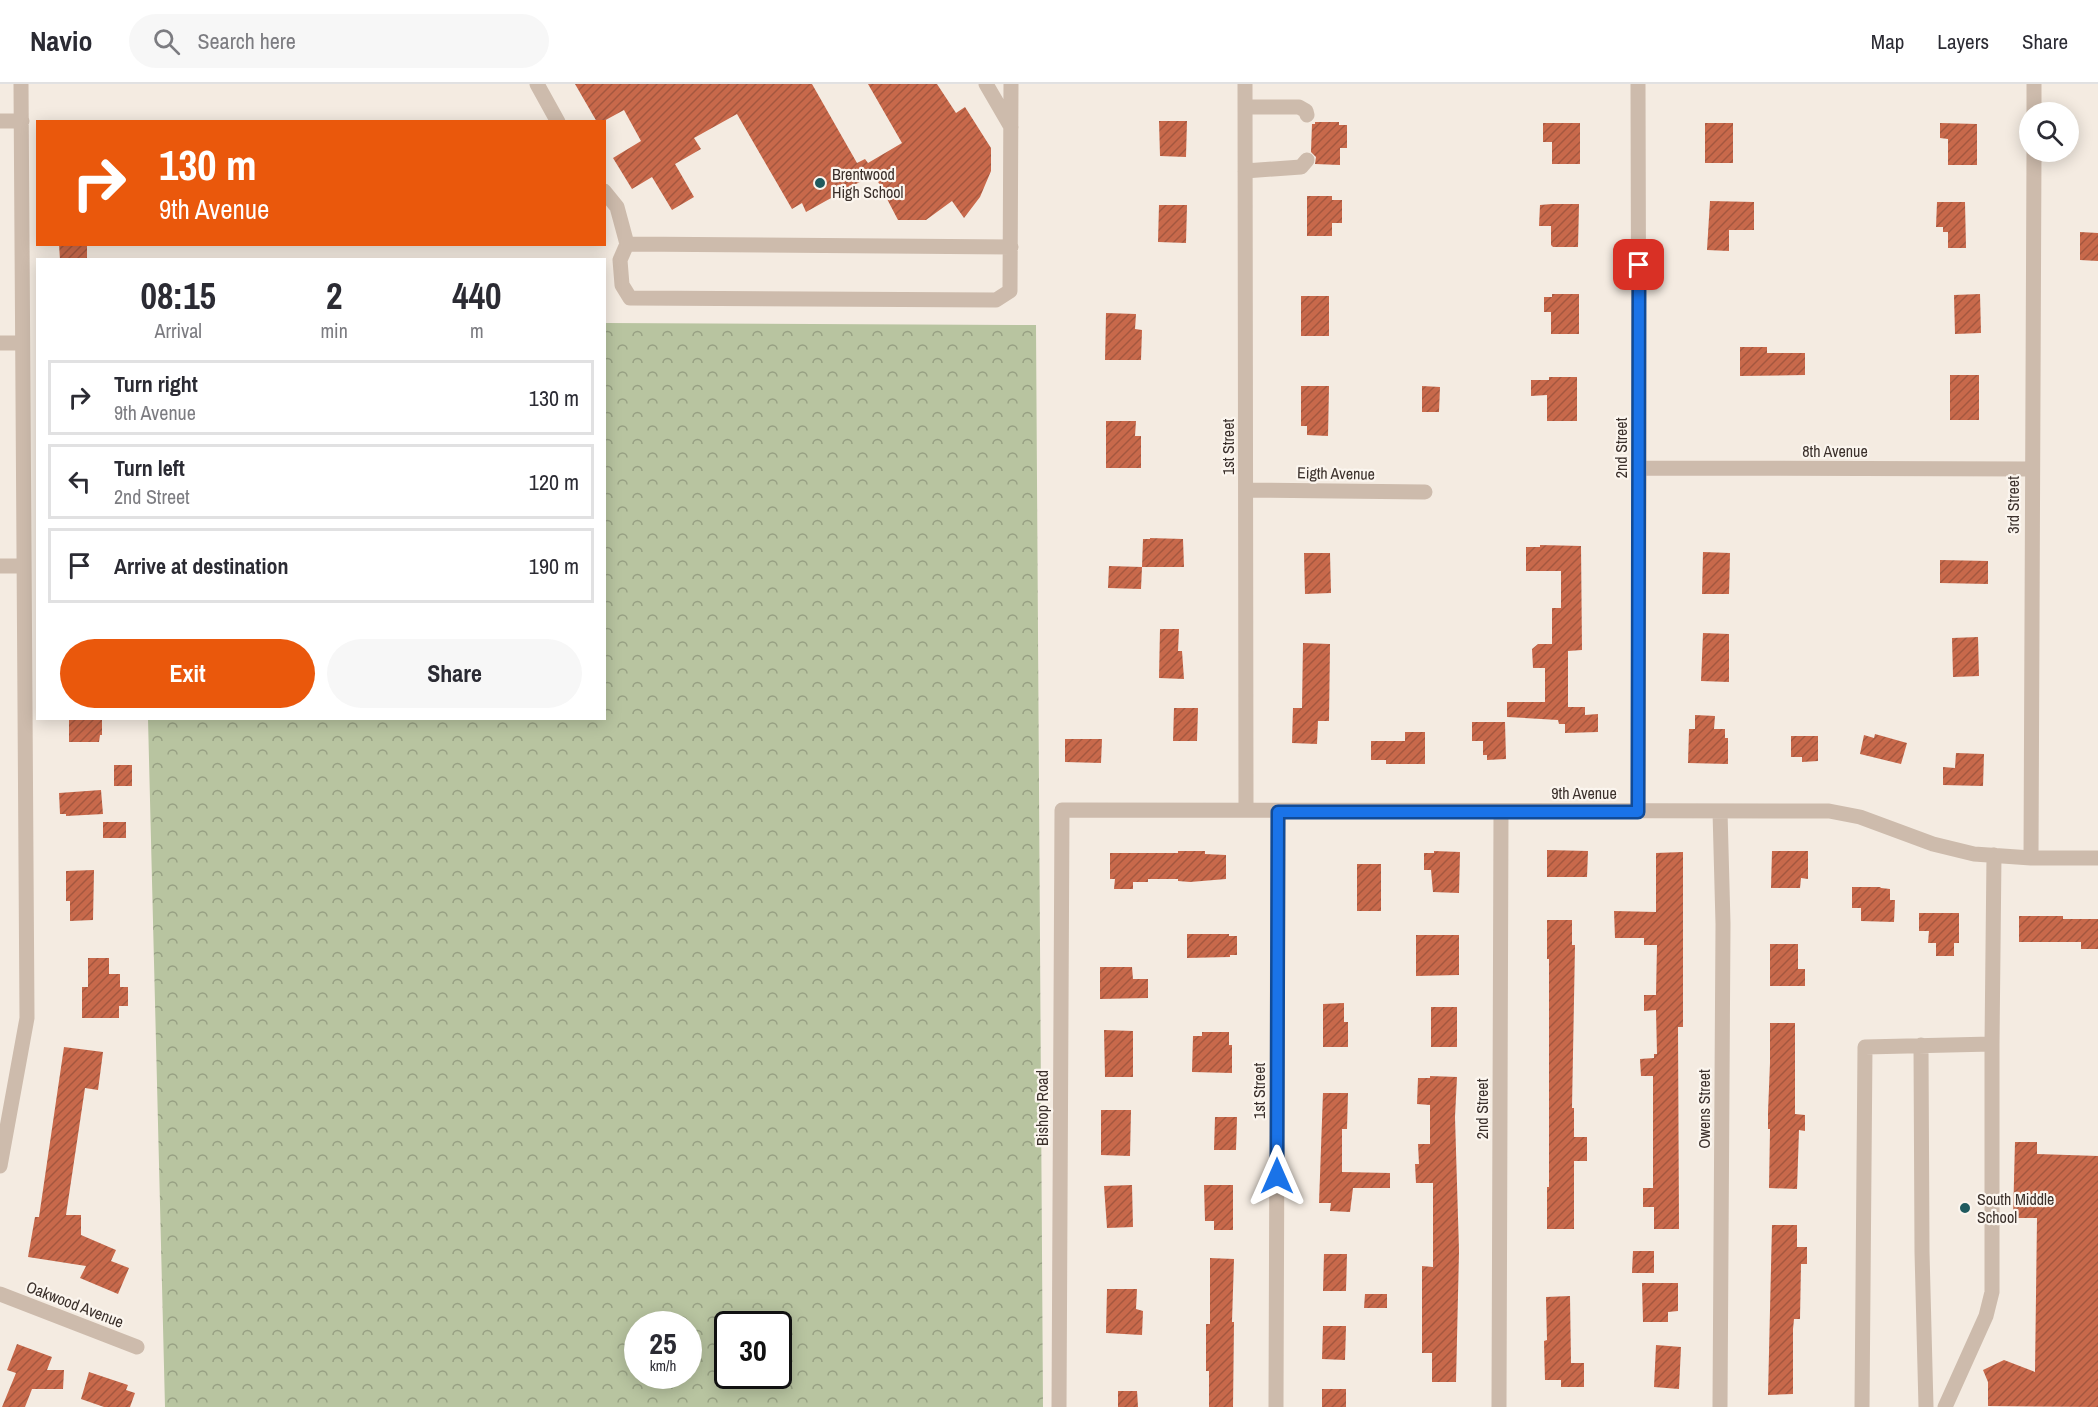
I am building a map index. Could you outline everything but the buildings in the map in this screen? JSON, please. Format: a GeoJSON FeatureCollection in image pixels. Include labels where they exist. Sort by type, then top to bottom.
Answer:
{"type":"FeatureCollection","features":[{"type":"Feature","properties":{"kind":"street"},"geometry":{"type":"LineString","coordinates":[[0,1166],[27,1018],[21,84]]}},
{"type":"Feature","properties":{"kind":"street"},"geometry":{"type":"LineString","coordinates":[[537,84],[557,120]]}},
{"type":"Feature","properties":{"kind":"street"},"geometry":{"type":"LineString","coordinates":[[986,84],[1011,127]]}},
{"type":"Feature","properties":{"kind":"street"},"geometry":{"type":"LineString","coordinates":[[606,193],[617,207],[627,244],[620,260],[622,285],[630,298],[996,300],[1010,291],[1011,84]]}},
{"type":"Feature","properties":{"kind":"street","name":"1st Street"},"geometry":{"type":"LineString","coordinates":[[1245,84],[1246,810]]}},
{"type":"Feature","properties":{"kind":"street","name":"2nd Street"},"geometry":{"type":"LineString","coordinates":[[1638,84],[1640,468],[1638,812]]}},
{"type":"Feature","properties":{"kind":"street"},"geometry":{"type":"LineString","coordinates":[[2034,84],[2034,102]]}},
{"type":"Feature","properties":{"kind":"street"},"geometry":{"type":"LineString","coordinates":[[1245,107],[1299,107],[1306,111],[1307,115]]}},
{"type":"Feature","properties":{"kind":"street"},"geometry":{"type":"LineString","coordinates":[[0,121],[22,121]]}},
{"type":"Feature","properties":{"kind":"street"},"geometry":{"type":"LineString","coordinates":[[1245,171],[1300,167],[1307,160]]}},
{"type":"Feature","properties":{"kind":"street","name":"3rd Street"},"geometry":{"type":"LineString","coordinates":[[2031,858],[2034,162]]}},
{"type":"Feature","properties":{"kind":"street"},"geometry":{"type":"LineString","coordinates":[[627,244],[1011,247]]}},
{"type":"Feature","properties":{"kind":"street"},"geometry":{"type":"LineString","coordinates":[[0,344],[22,343]]}},
{"type":"Feature","properties":{"kind":"street","name":"8th Avenue"},"geometry":{"type":"LineString","coordinates":[[1640,468],[2031,470]]}},
{"type":"Feature","properties":{"kind":"street","name":"Eigth Avenue"},"geometry":{"type":"LineString","coordinates":[[1246,490],[1425,492]]}},
{"type":"Feature","properties":{"kind":"street"},"geometry":{"type":"LineString","coordinates":[[0,566],[23,566]]}},
{"type":"Feature","properties":{"kind":"street","name":"9th Avenue"},"geometry":{"type":"LineString","coordinates":[[1062,810],[1829,812],[1860,817],[1933,844],[1974,854],[2031,858],[2098,858]]}},
{"type":"Feature","properties":{"kind":"street","name":"Bishop Road"},"geometry":{"type":"LineString","coordinates":[[1059,1407],[1062,810]]}},
{"type":"Feature","properties":{"kind":"street","name":"Owens Street"},"geometry":{"type":"LineString","coordinates":[[1720,811],[1723,924],[1720,1407]]}},
{"type":"Feature","properties":{"kind":"street","name":"1st Street"},"geometry":{"type":"LineString","coordinates":[[1275,1407],[1278,812]]}},
{"type":"Feature","properties":{"kind":"street","name":"2nd Street"},"geometry":{"type":"LineString","coordinates":[[1499,1407],[1501,812]]}},
{"type":"Feature","properties":{"kind":"street"},"geometry":{"type":"LineString","coordinates":[[1946,1407],[1986,1316],[1992,1292],[1994,855]]}},
{"type":"Feature","properties":{"kind":"street"},"geometry":{"type":"LineString","coordinates":[[1862,1407],[1865,1047],[1992,1044]]}},
{"type":"Feature","properties":{"kind":"street"},"geometry":{"type":"LineString","coordinates":[[1921,1045],[1922,1252],[1926,1407]]}},
{"type":"Feature","properties":{"kind":"street","name":"Oakwood Avenue"},"geometry":{"type":"LineString","coordinates":[[0,1294],[137,1347]]}},
{"type":"Feature","properties":{"kind":"green space"},"geometry":{"type":"Polygon","coordinates":[[[606,323],[1036,325],[1043,1407],[165,1407],[148,720],[606,720],[606,323]]]}},
{"type":"Feature","properties":{"kind":"place","name":"Brentwood High School"},"geometry":{"type":"Point","coordinates":[820,183]}},
{"type":"Feature","properties":{"kind":"place","name":"South Middle School"},"geometry":{"type":"Point","coordinates":[1965,1208]}},
{"type":"Feature","properties":{"kind":"route"},"geometry":{"type":"LineString","coordinates":[[1277,1176],[1278,812],[1638,812],[1639,265]]}}]}
